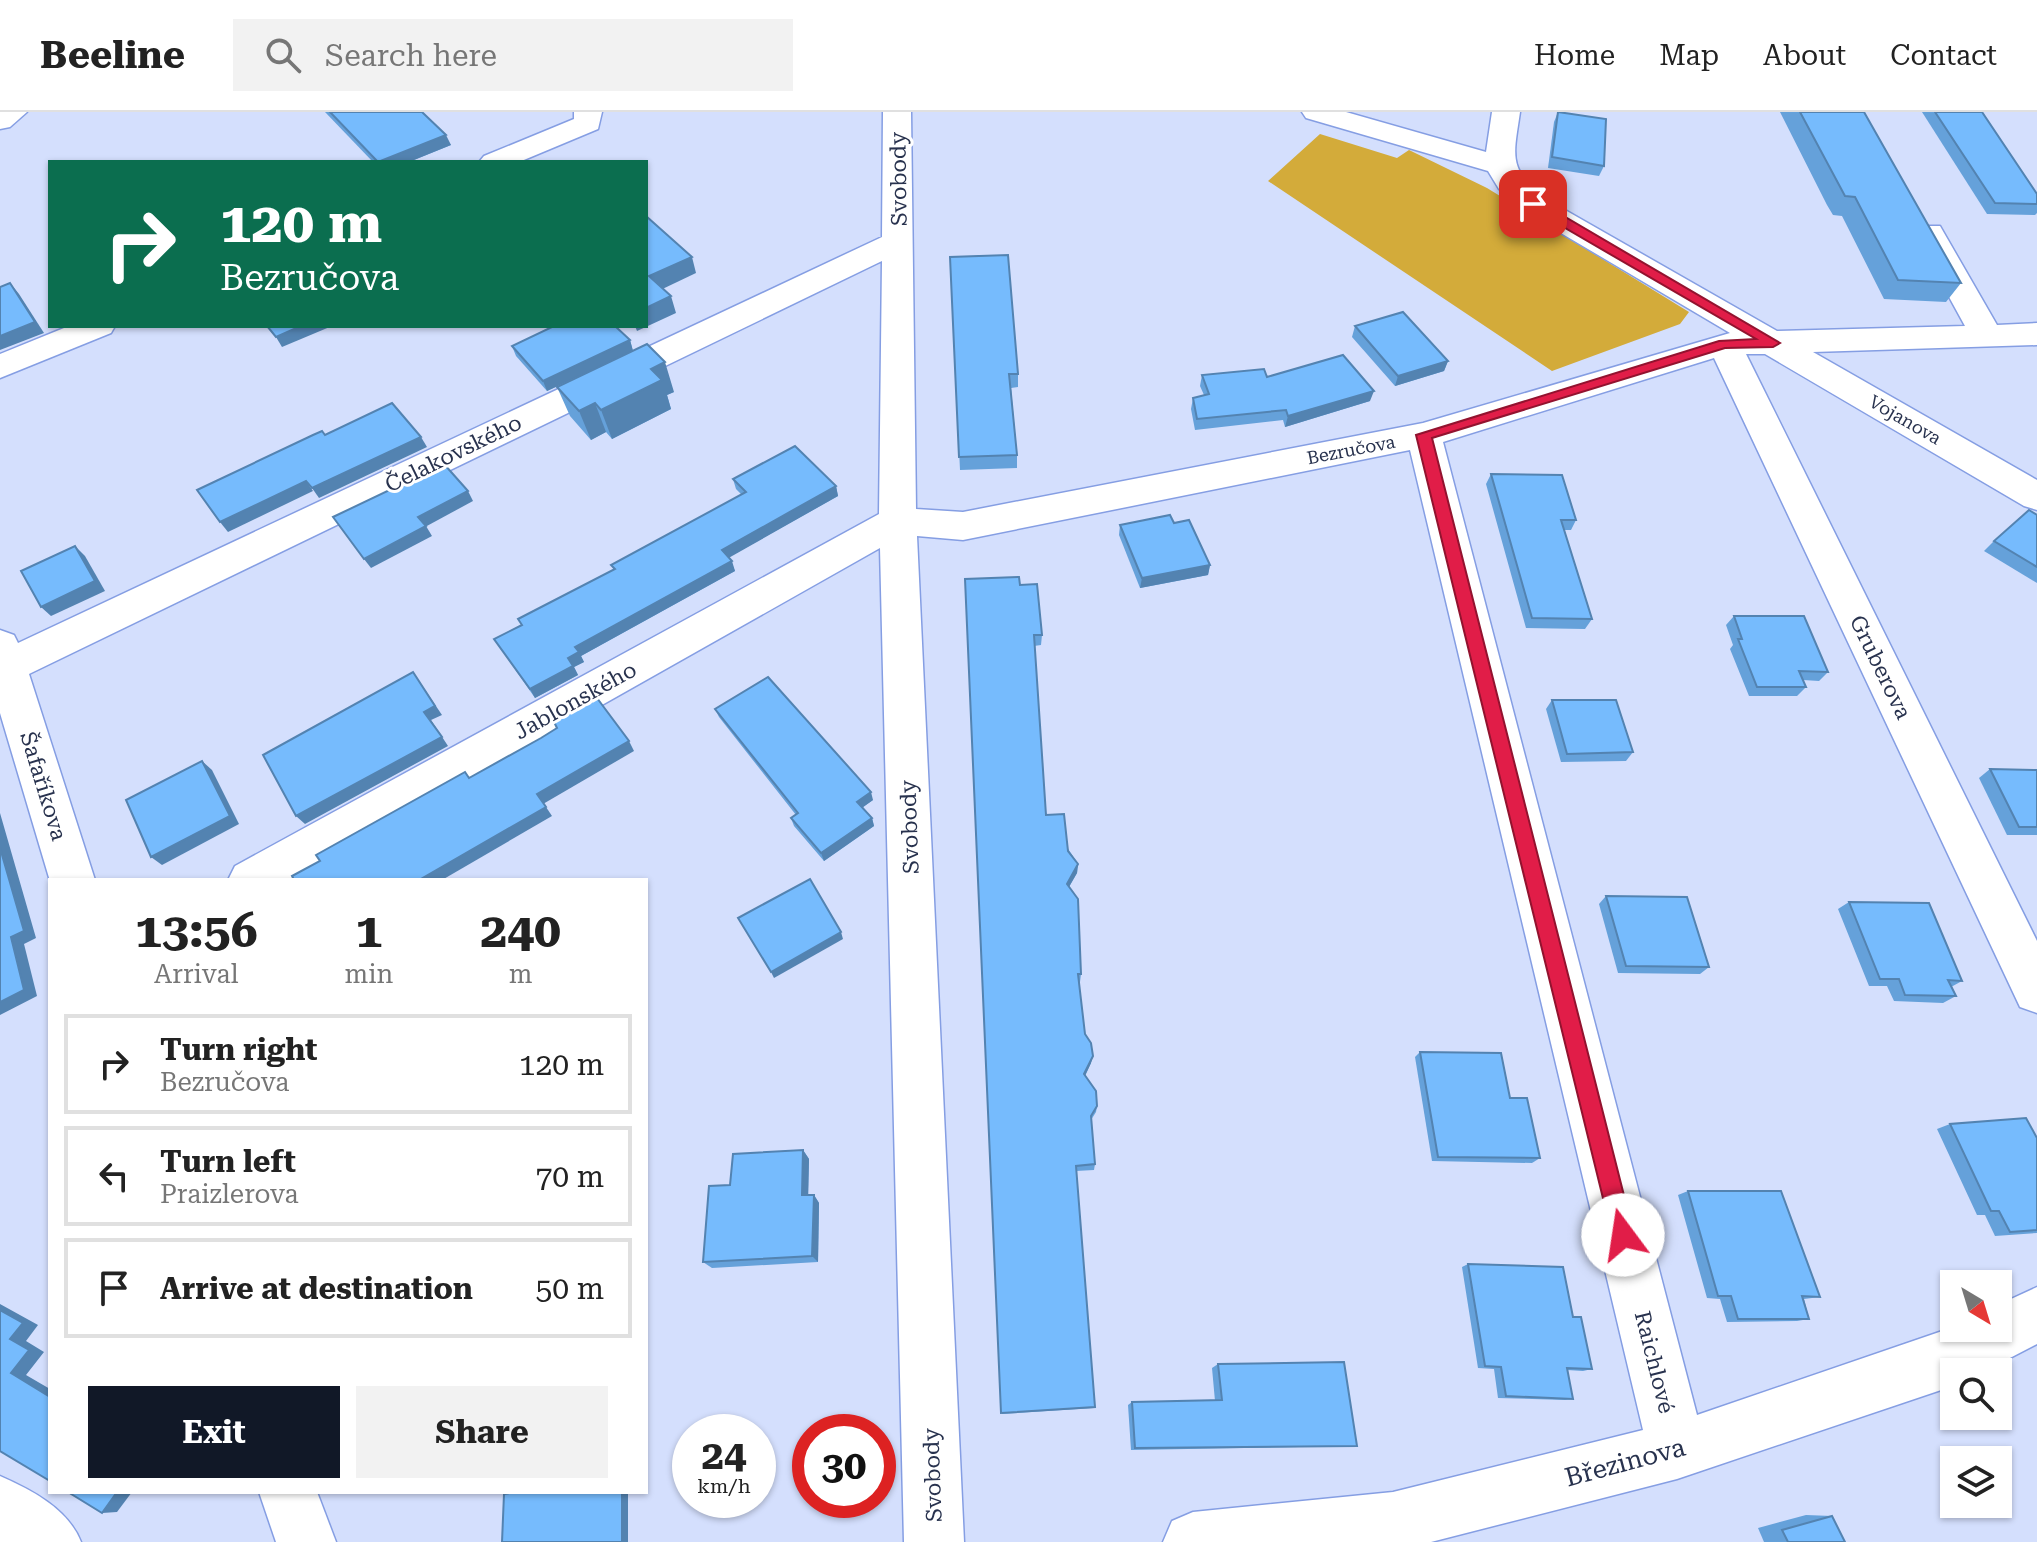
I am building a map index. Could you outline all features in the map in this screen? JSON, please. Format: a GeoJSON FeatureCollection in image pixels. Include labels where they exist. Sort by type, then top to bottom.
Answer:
{"type":"FeatureCollection","features":[{"type":"Feature","properties":{"kind":"street"},"geometry":{"type":"LineString","coordinates":[[0,121],[13,112]]}},
{"type":"Feature","properties":{"kind":"street"},"geometry":{"type":"LineString","coordinates":[[499,160],[588,123],[588,112]]}},
{"type":"Feature","properties":{"kind":"street","name":"Svobody"},"geometry":{"type":"LineString","coordinates":[[897,112],[900,240],[898,521],[934,1542]]}},
{"type":"Feature","properties":{"kind":"street"},"geometry":{"type":"LineString","coordinates":[[1316,112],[1498,165],[1506,112]]}},
{"type":"Feature","properties":{"kind":"street","name":"Vojanova"},"geometry":{"type":"LineString","coordinates":[[1498,165],[1509,185],[1533,204],[2037,497]]}},
{"type":"Feature","properties":{"kind":"street"},"geometry":{"type":"LineString","coordinates":[[1912,204],[1987,336]]}},
{"type":"Feature","properties":{"kind":"street","name":"Čelakovského"},"geometry":{"type":"LineString","coordinates":[[3,656],[900,240]]}},
{"type":"Feature","properties":{"kind":"street"},"geometry":{"type":"LineString","coordinates":[[0,367],[94,328]]}},
{"type":"Feature","properties":{"kind":"street","name":"Bezručova"},"geometry":{"type":"LineString","coordinates":[[898,521],[963,526],[1424,435],[1724,344],[2037,334]]}},
{"type":"Feature","properties":{"kind":"street","name":"Gruberova"},"geometry":{"type":"LineString","coordinates":[[1724,344],[2037,991]]}},
{"type":"Feature","properties":{"kind":"street","name":"Raichlové"},"geometry":{"type":"LineString","coordinates":[[1424,435],[1677,1450]]}},
{"type":"Feature","properties":{"kind":"street","name":"Jablonského"},"geometry":{"type":"LineString","coordinates":[[255,878],[898,521]]}},
{"type":"Feature","properties":{"kind":"street","name":"Šafaříkova"},"geometry":{"type":"LineString","coordinates":[[3,656],[71,878]]}},
{"type":"Feature","properties":{"kind":"street","name":"Březinova"},"geometry":{"type":"LineString","coordinates":[[1193,1542],[1393,1522],[1677,1450],[1950,1359],[2037,1314]]}},
{"type":"Feature","properties":{"kind":"street"},"geometry":{"type":"LineString","coordinates":[[289,1494],[306,1542]]}},
{"type":"Feature","properties":{"kind":"street"},"geometry":{"type":"LineString","coordinates":[[0,1506],[51,1542]]}},
{"type":"Feature","properties":{"kind":"shaded area"},"geometry":{"type":"Polygon","coordinates":[[[1320,134],[1397,158],[1409,150],[1487,188],[1689,312],[1680,324],[1552,371],[1268,181],[1320,134]]]}},
{"type":"Feature","properties":{"kind":"building"},"geometry":{"type":"Polygon","coordinates":[[[330,112],[422,112],[446,135],[383,160],[376,160],[330,112]]]}},
{"type":"Feature","properties":{"kind":"building"},"geometry":{"type":"Polygon","coordinates":[[[1558,112],[1606,119],[1604,166],[1552,157],[1558,112]]]}},
{"type":"Feature","properties":{"kind":"building"},"geometry":{"type":"Polygon","coordinates":[[[1800,112],[1864,112],[1961,283],[1898,280],[1855,197],[1845,196],[1800,112]]]}},
{"type":"Feature","properties":{"kind":"building"},"geometry":{"type":"Polygon","coordinates":[[[1935,112],[1982,112],[2037,194],[2037,204],[1995,203],[1935,112]]]}},
{"type":"Feature","properties":{"kind":"building"},"geometry":{"type":"Polygon","coordinates":[[[648,218],[692,257],[649,276],[671,296],[648,307],[648,218]]]}},
{"type":"Feature","properties":{"kind":"building"},"geometry":{"type":"Polygon","coordinates":[[[1008,255],[1018,374],[1009,374],[1017,455],[959,457],[950,257],[1008,255]]]}},
{"type":"Feature","properties":{"kind":"building"},"geometry":{"type":"Polygon","coordinates":[[[10,283],[35,322],[0,336],[0,287],[10,283]]]}},
{"type":"Feature","properties":{"kind":"building"},"geometry":{"type":"Polygon","coordinates":[[[1403,312],[1448,361],[1398,376],[1355,326],[1403,312]]]}},
{"type":"Feature","properties":{"kind":"building"},"geometry":{"type":"Polygon","coordinates":[[[269,328],[296,328],[276,337],[269,328]]]}},
{"type":"Feature","properties":{"kind":"building"},"geometry":{"type":"Polygon","coordinates":[[[550,328],[617,328],[630,340],[543,381],[512,346],[550,328]]]}},
{"type":"Feature","properties":{"kind":"building"},"geometry":{"type":"Polygon","coordinates":[[[647,344],[665,362],[651,369],[662,380],[601,410],[595,403],[579,411],[557,387],[647,344]]]}},
{"type":"Feature","properties":{"kind":"building"},"geometry":{"type":"Polygon","coordinates":[[[1343,355],[1374,391],[1288,416],[1286,410],[1197,419],[1193,398],[1209,394],[1202,375],[1264,369],[1267,377],[1343,355]]]}},
{"type":"Feature","properties":{"kind":"building"},"geometry":{"type":"Polygon","coordinates":[[[392,403],[421,437],[312,488],[306,481],[220,522],[197,490],[313,435],[322,431],[325,435],[392,403]]]}},
{"type":"Feature","properties":{"kind":"building"},"geometry":{"type":"Polygon","coordinates":[[[795,446],[836,486],[722,550],[732,561],[575,647],[579,652],[568,658],[573,666],[530,689],[494,639],[522,625],[518,619],[615,569],[611,565],[746,492],[733,479],[795,446]]]}},
{"type":"Feature","properties":{"kind":"building"},"geometry":{"type":"Polygon","coordinates":[[[444,464],[468,491],[418,517],[426,526],[364,559],[333,517],[444,464]]]}},
{"type":"Feature","properties":{"kind":"building"},"geometry":{"type":"Polygon","coordinates":[[[1491,474],[1562,475],[1576,520],[1561,520],[1592,619],[1532,618],[1491,474]]]}},
{"type":"Feature","properties":{"kind":"building"},"geometry":{"type":"Polygon","coordinates":[[[2029,510],[2037,515],[2037,567],[1994,541],[2029,510]]]}},
{"type":"Feature","properties":{"kind":"building"},"geometry":{"type":"Polygon","coordinates":[[[1170,515],[1174,523],[1189,520],[1210,565],[1142,578],[1120,525],[1170,515]]]}},
{"type":"Feature","properties":{"kind":"building"},"geometry":{"type":"Polygon","coordinates":[[[75,546],[95,581],[41,607],[21,571],[75,546]]]}},
{"type":"Feature","properties":{"kind":"building"},"geometry":{"type":"Polygon","coordinates":[[[1019,577],[1020,585],[1037,584],[1042,635],[1034,635],[1046,815],[1064,814],[1068,851],[1078,864],[1067,884],[1078,899],[1081,974],[1078,974],[1085,1034],[1091,1043],[1093,1056],[1084,1074],[1096,1091],[1097,1106],[1091,1116],[1095,1164],[1076,1166],[1095,1407],[1001,1413],[965,579],[1019,577]]]}},
{"type":"Feature","properties":{"kind":"building"},"geometry":{"type":"Polygon","coordinates":[[[1734,616],[1804,616],[1828,672],[1799,671],[1806,687],[1757,687],[1738,639],[1742,639],[1734,616]]]}},
{"type":"Feature","properties":{"kind":"building"},"geometry":{"type":"Polygon","coordinates":[[[413,672],[435,706],[424,712],[442,737],[296,816],[263,755],[413,672]]]}},
{"type":"Feature","properties":{"kind":"building"},"geometry":{"type":"Polygon","coordinates":[[[768,677],[871,792],[857,802],[872,818],[821,853],[791,818],[798,813],[715,709],[768,677]]]}},
{"type":"Feature","properties":{"kind":"building"},"geometry":{"type":"Polygon","coordinates":[[[597,698],[629,741],[537,794],[546,807],[422,878],[293,878],[320,861],[316,855],[465,772],[469,778],[541,738],[557,728],[554,722],[597,698]]]}},
{"type":"Feature","properties":{"kind":"building"},"geometry":{"type":"Polygon","coordinates":[[[1552,700],[1616,700],[1633,752],[1567,754],[1552,700]]]}},
{"type":"Feature","properties":{"kind":"building"},"geometry":{"type":"Polygon","coordinates":[[[202,761],[230,816],[151,857],[126,800],[202,761]]]}},
{"type":"Feature","properties":{"kind":"building"},"geometry":{"type":"Polygon","coordinates":[[[1990,769],[2037,770],[2037,827],[2019,827],[1990,769]]]}},
{"type":"Feature","properties":{"kind":"building"},"geometry":{"type":"Polygon","coordinates":[[[0,848],[24,931],[11,937],[24,990],[0,1002],[0,848]]]}},
{"type":"Feature","properties":{"kind":"building"},"geometry":{"type":"Polygon","coordinates":[[[810,879],[841,932],[771,972],[738,918],[810,879]]]}},
{"type":"Feature","properties":{"kind":"building"},"geometry":{"type":"Polygon","coordinates":[[[1606,896],[1687,897],[1709,967],[1626,966],[1606,896]]]}},
{"type":"Feature","properties":{"kind":"building"},"geometry":{"type":"Polygon","coordinates":[[[1849,902],[1929,903],[1962,981],[1948,980],[1956,996],[1905,995],[1899,979],[1880,979],[1849,902]]]}},
{"type":"Feature","properties":{"kind":"building"},"geometry":{"type":"Polygon","coordinates":[[[1420,1052],[1501,1053],[1510,1098],[1527,1098],[1540,1158],[1438,1157],[1420,1052]]]}},
{"type":"Feature","properties":{"kind":"building"},"geometry":{"type":"Polygon","coordinates":[[[2026,1118],[2037,1138],[2037,1230],[2010,1232],[1999,1211],[1991,1211],[1950,1124],[2026,1118]]]}},
{"type":"Feature","properties":{"kind":"building"},"geometry":{"type":"Polygon","coordinates":[[[803,1150],[802,1195],[814,1195],[812,1256],[703,1262],[709,1186],[730,1185],[733,1154],[803,1150]]]}},
{"type":"Feature","properties":{"kind":"building"},"geometry":{"type":"Polygon","coordinates":[[[1688,1191],[1781,1191],[1820,1297],[1802,1296],[1809,1319],[1738,1319],[1731,1296],[1718,1296],[1688,1191]]]}},
{"type":"Feature","properties":{"kind":"building"},"geometry":{"type":"Polygon","coordinates":[[[1468,1264],[1563,1267],[1573,1317],[1581,1317],[1592,1369],[1567,1368],[1573,1399],[1506,1396],[1501,1367],[1485,1366],[1468,1264]]]}},
{"type":"Feature","properties":{"kind":"building"},"geometry":{"type":"Polygon","coordinates":[[[0,1310],[23,1323],[10,1339],[29,1350],[11,1373],[48,1396],[48,1480],[0,1451],[0,1310]]]}},
{"type":"Feature","properties":{"kind":"building"},"geometry":{"type":"Polygon","coordinates":[[[1344,1362],[1357,1446],[1135,1448],[1132,1402],[1222,1400],[1218,1364],[1344,1362]]]}},
{"type":"Feature","properties":{"kind":"building"},"geometry":{"type":"Polygon","coordinates":[[[71,1494],[116,1494],[102,1513],[71,1494]]]}},
{"type":"Feature","properties":{"kind":"building"},"geometry":{"type":"Polygon","coordinates":[[[504,1494],[622,1494],[622,1542],[502,1542],[504,1494]]]}},
{"type":"Feature","properties":{"kind":"building"},"geometry":{"type":"Polygon","coordinates":[[[1832,1516],[1845,1542],[1788,1542],[1782,1530],[1832,1516]]]}},
{"type":"Feature","properties":{"kind":"route"},"geometry":{"type":"LineString","coordinates":[[1533,204],[1773,343],[1724,344],[1424,435],[1623,1235]]}}]}
